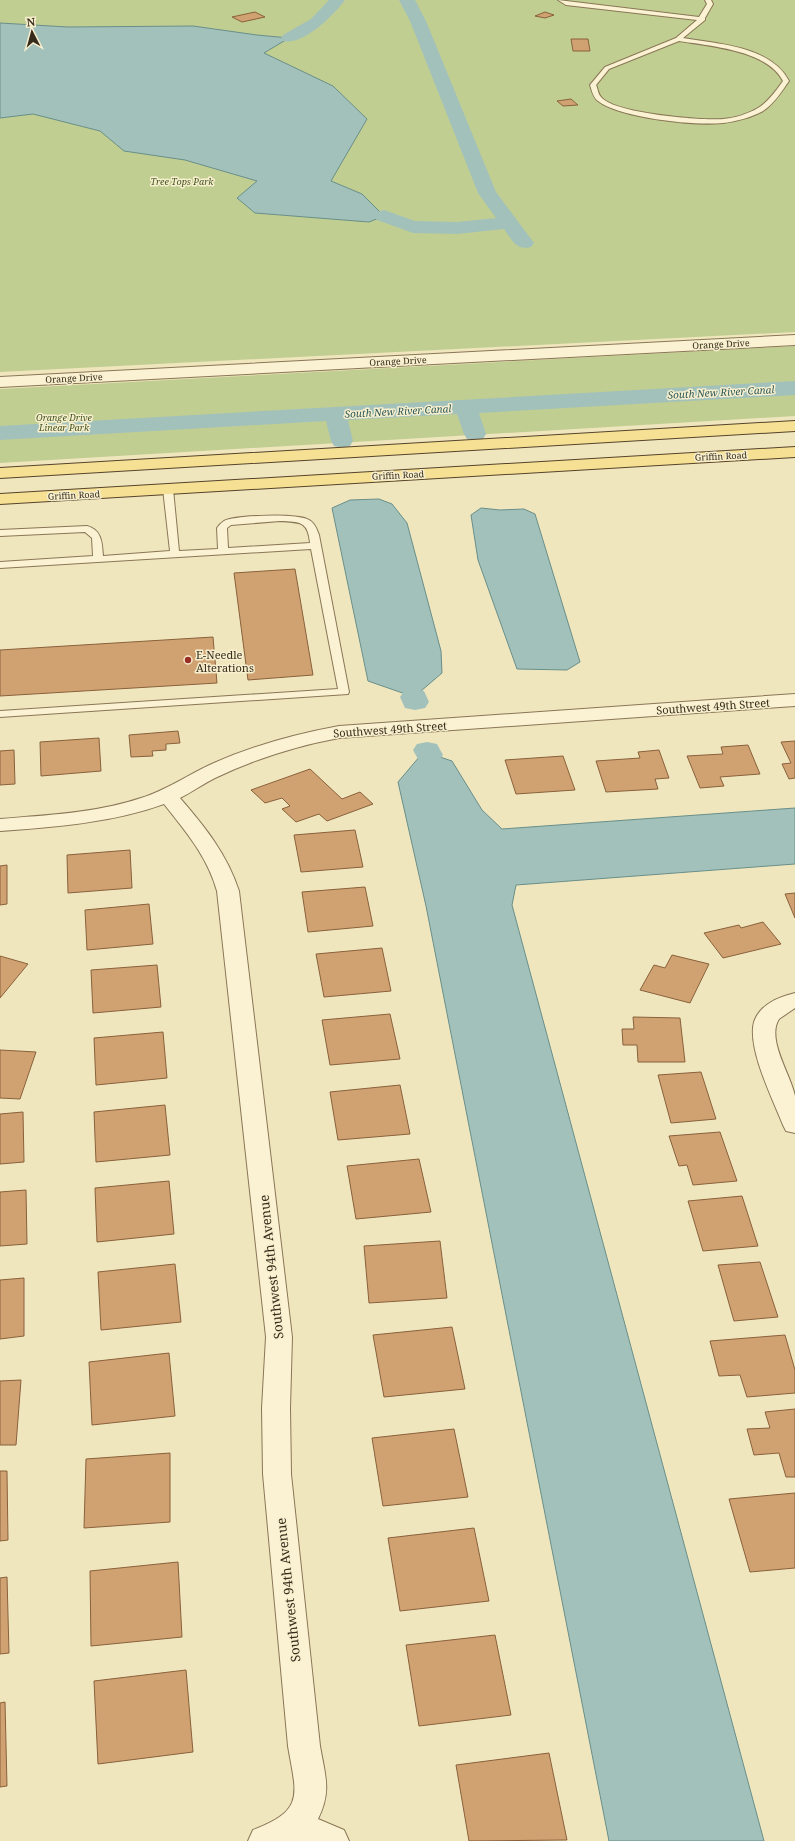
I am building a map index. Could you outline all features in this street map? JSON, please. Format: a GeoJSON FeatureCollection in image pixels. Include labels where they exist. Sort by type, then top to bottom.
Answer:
{"type":"FeatureCollection","features":[{"type":"Feature","properties":{"kind":"main road"},"geometry":{"type":"LineString","coordinates":[[0,473],[795,426]]}},
{"type":"Feature","properties":{"kind":"main road"},"geometry":{"type":"LineString","coordinates":[[168,489],[209,472],[471,456],[542,442]]}},
{"type":"Feature","properties":{"kind":"main road"},"geometry":{"type":"LineString","coordinates":[[613,462],[659,454],[795,443]]}},
{"type":"Feature","properties":{"kind":"main road","name":"Griffin Road"},"geometry":{"type":"LineString","coordinates":[[0,499],[795,452]]}},
{"type":"Feature","properties":{"kind":"street","name":"Orange Drive"},"geometry":{"type":"LineString","coordinates":[[0,382],[795,340]]}},
{"type":"Feature","properties":{"kind":"street","name":"Southwest 49th Street"},"geometry":{"type":"LineString","coordinates":[[0,825],[60,820],[128,808],[168,796],[198,779],[269,748],[292,741],[339,732],[795,700]]}},
{"type":"Feature","properties":{"kind":"street","name":"Southwest 94th Avenue"},"geometry":{"type":"LineString","coordinates":[[168,796],[215,856],[223,872],[228,890],[234,928],[279,1337],[276,1408],[277,1474],[304,1746],[311,1787],[308,1808],[297,1825]]}},
{"type":"Feature","properties":{"kind":"street"},"geometry":{"type":"LineString","coordinates":[[795,1000],[781,1006],[773,1012],[766,1020],[764,1033],[766,1045],[795,1125]]}},
{"type":"Feature","properties":{"kind":"street"},"geometry":{"type":"LineString","coordinates":[[265,1841],[276,1839],[297,1825],[332,1841]]}},
{"type":"Feature","properties":{"kind":"lane"},"geometry":{"type":"LineString","coordinates":[[561,0],[566,3],[604,9],[703,19]]}},
{"type":"Feature","properties":{"kind":"lane"},"geometry":{"type":"LineString","coordinates":[[678,39],[735,49],[761,59],[779,70],[786,81],[779,92],[759,111],[724,121],[686,121],[656,116],[606,104],[598,98],[593,85],[607,68],[678,39],[703,19],[710,4],[708,0]]}},
{"type":"Feature","properties":{"kind":"lane"},"geometry":{"type":"LineString","coordinates":[[168,489],[175,554]]}},
{"type":"Feature","properties":{"kind":"lane"},"geometry":{"type":"LineString","coordinates":[[0,714],[344,692],[312,529],[305,521],[290,518],[231,522],[222,528],[223,551]]}},
{"type":"Feature","properties":{"kind":"lane"},"geometry":{"type":"LineString","coordinates":[[0,533],[87,529],[94,532],[96,536],[98,559]]}},
{"type":"Feature","properties":{"kind":"lane"},"geometry":{"type":"LineString","coordinates":[[0,565],[316,546]]}},
{"type":"Feature","properties":{"kind":"green space","name":"Tree Tops Park"},"geometry":{"type":"Polygon","coordinates":[[[0,0],[795,0],[795,332],[0,372],[0,0]]]}},
{"type":"Feature","properties":{"kind":"green space","name":"Orange Drive Linear Park"},"geometry":{"type":"Polygon","coordinates":[[[795,346],[795,416],[0,463],[0,389],[795,346]]]}},
{"type":"Feature","properties":{"kind":"water"},"geometry":{"type":"Polygon","coordinates":[[[0,23],[68,27],[193,26],[289,38],[264,53],[333,86],[367,119],[331,181],[362,194],[384,216],[369,222],[255,213],[237,198],[257,181],[185,160],[124,151],[100,131],[33,114],[0,118],[0,23]]]}},
{"type":"Feature","properties":{"kind":"water"},"geometry":{"type":"Polygon","coordinates":[[[379,499],[392,504],[407,523],[441,651],[442,673],[414,697],[368,681],[332,508],[350,500],[379,499]]]}},
{"type":"Feature","properties":{"kind":"water"},"geometry":{"type":"Polygon","coordinates":[[[481,508],[500,510],[524,509],[535,514],[580,662],[567,670],[517,669],[478,560],[471,515],[481,508]]]}},
{"type":"Feature","properties":{"kind":"water"},"geometry":{"type":"Polygon","coordinates":[[[434,755],[452,761],[482,810],[502,829],[795,808],[795,864],[516,885],[512,905],[764,1841],[609,1841],[426,906],[398,782],[420,756],[434,755]]]}},
{"type":"Feature","properties":{"kind":"building"},"geometry":{"type":"Polygon","coordinates":[[[255,12],[265,17],[242,22],[232,17],[255,12]]]}},
{"type":"Feature","properties":{"kind":"building"},"geometry":{"type":"Polygon","coordinates":[[[545,12],[554,15],[545,18],[535,16],[545,12]]]}},
{"type":"Feature","properties":{"kind":"building"},"geometry":{"type":"Polygon","coordinates":[[[571,39],[588,39],[590,51],[573,51],[571,39]]]}},
{"type":"Feature","properties":{"kind":"building"},"geometry":{"type":"Polygon","coordinates":[[[571,99],[578,105],[563,106],[557,101],[571,99]]]}},
{"type":"Feature","properties":{"kind":"building"},"geometry":{"type":"Polygon","coordinates":[[[295,569],[313,675],[248,680],[234,573],[295,569]]]}},
{"type":"Feature","properties":{"kind":"building"},"geometry":{"type":"Polygon","coordinates":[[[213,637],[217,683],[0,696],[0,650],[213,637]]]}},
{"type":"Feature","properties":{"kind":"building"},"geometry":{"type":"Polygon","coordinates":[[[178,731],[180,743],[166,744],[166,750],[152,751],[153,756],[131,757],[129,735],[178,731]]]}},
{"type":"Feature","properties":{"kind":"building"},"geometry":{"type":"Polygon","coordinates":[[[99,738],[101,771],[41,776],[40,742],[99,738]]]}},
{"type":"Feature","properties":{"kind":"building"},"geometry":{"type":"Polygon","coordinates":[[[795,741],[795,778],[789,779],[782,764],[791,763],[781,742],[795,741]]]}},
{"type":"Feature","properties":{"kind":"building"},"geometry":{"type":"Polygon","coordinates":[[[748,745],[760,774],[720,777],[724,786],[700,788],[687,756],[723,754],[721,747],[748,745]]]}},
{"type":"Feature","properties":{"kind":"building"},"geometry":{"type":"Polygon","coordinates":[[[14,750],[15,784],[0,785],[0,751],[14,750]]]}},
{"type":"Feature","properties":{"kind":"building"},"geometry":{"type":"Polygon","coordinates":[[[659,750],[669,778],[655,779],[658,789],[606,792],[596,761],[640,758],[638,752],[659,750]]]}},
{"type":"Feature","properties":{"kind":"building"},"geometry":{"type":"Polygon","coordinates":[[[563,756],[575,790],[516,794],[505,760],[563,756]]]}},
{"type":"Feature","properties":{"kind":"building"},"geometry":{"type":"Polygon","coordinates":[[[310,769],[342,799],[360,792],[373,804],[327,821],[319,814],[296,822],[282,809],[290,806],[282,798],[265,803],[251,790],[310,769]]]}},
{"type":"Feature","properties":{"kind":"building"},"geometry":{"type":"Polygon","coordinates":[[[355,830],[363,867],[301,872],[294,835],[355,830]]]}},
{"type":"Feature","properties":{"kind":"building"},"geometry":{"type":"Polygon","coordinates":[[[130,850],[132,888],[68,893],[67,855],[130,850]]]}},
{"type":"Feature","properties":{"kind":"building"},"geometry":{"type":"Polygon","coordinates":[[[7,865],[7,904],[0,905],[0,866],[7,865]]]}},
{"type":"Feature","properties":{"kind":"building"},"geometry":{"type":"Polygon","coordinates":[[[365,887],[373,926],[308,932],[302,892],[365,887]]]}},
{"type":"Feature","properties":{"kind":"building"},"geometry":{"type":"Polygon","coordinates":[[[795,893],[795,918],[785,894],[795,893]]]}},
{"type":"Feature","properties":{"kind":"building"},"geometry":{"type":"Polygon","coordinates":[[[149,904],[153,944],[87,950],[85,910],[149,904]]]}},
{"type":"Feature","properties":{"kind":"building"},"geometry":{"type":"Polygon","coordinates":[[[763,922],[781,944],[723,958],[704,933],[739,925],[741,928],[763,922]]]}},
{"type":"Feature","properties":{"kind":"building"},"geometry":{"type":"Polygon","coordinates":[[[382,948],[391,991],[324,997],[316,954],[382,948]]]}},
{"type":"Feature","properties":{"kind":"building"},"geometry":{"type":"Polygon","coordinates":[[[672,955],[709,964],[690,1003],[640,990],[654,965],[665,968],[672,955]]]}},
{"type":"Feature","properties":{"kind":"building"},"geometry":{"type":"Polygon","coordinates":[[[0,956],[28,964],[0,998],[0,956]]]}},
{"type":"Feature","properties":{"kind":"building"},"geometry":{"type":"Polygon","coordinates":[[[157,965],[161,1007],[93,1013],[91,970],[157,965]]]}},
{"type":"Feature","properties":{"kind":"building"},"geometry":{"type":"Polygon","coordinates":[[[390,1014],[400,1059],[330,1065],[322,1020],[390,1014]]]}},
{"type":"Feature","properties":{"kind":"building"},"geometry":{"type":"Polygon","coordinates":[[[633,1017],[680,1018],[685,1062],[638,1062],[637,1045],[623,1045],[622,1029],[634,1029],[633,1017]]]}},
{"type":"Feature","properties":{"kind":"building"},"geometry":{"type":"Polygon","coordinates":[[[163,1032],[167,1078],[96,1085],[94,1038],[163,1032]]]}},
{"type":"Feature","properties":{"kind":"building"},"geometry":{"type":"Polygon","coordinates":[[[0,1050],[36,1052],[20,1099],[0,1098],[0,1050]]]}},
{"type":"Feature","properties":{"kind":"building"},"geometry":{"type":"Polygon","coordinates":[[[701,1072],[716,1119],[671,1123],[658,1075],[701,1072]]]}},
{"type":"Feature","properties":{"kind":"building"},"geometry":{"type":"Polygon","coordinates":[[[400,1085],[410,1134],[338,1140],[330,1092],[400,1085]]]}},
{"type":"Feature","properties":{"kind":"building"},"geometry":{"type":"Polygon","coordinates":[[[165,1105],[170,1155],[96,1162],[94,1112],[165,1105]]]}},
{"type":"Feature","properties":{"kind":"building"},"geometry":{"type":"Polygon","coordinates":[[[23,1112],[24,1162],[0,1164],[0,1114],[23,1112]]]}},
{"type":"Feature","properties":{"kind":"building"},"geometry":{"type":"Polygon","coordinates":[[[720,1132],[737,1181],[693,1185],[687,1165],[679,1166],[669,1136],[720,1132]]]}},
{"type":"Feature","properties":{"kind":"building"},"geometry":{"type":"Polygon","coordinates":[[[419,1159],[431,1212],[356,1219],[347,1166],[419,1159]]]}},
{"type":"Feature","properties":{"kind":"building"},"geometry":{"type":"Polygon","coordinates":[[[169,1181],[174,1234],[97,1242],[95,1188],[169,1181]]]}},
{"type":"Feature","properties":{"kind":"building"},"geometry":{"type":"Polygon","coordinates":[[[26,1190],[27,1244],[0,1246],[0,1192],[26,1190]]]}},
{"type":"Feature","properties":{"kind":"building"},"geometry":{"type":"Polygon","coordinates":[[[742,1196],[758,1246],[703,1251],[688,1201],[742,1196]]]}},
{"type":"Feature","properties":{"kind":"building"},"geometry":{"type":"Polygon","coordinates":[[[440,1241],[447,1298],[369,1303],[364,1246],[440,1241]]]}},
{"type":"Feature","properties":{"kind":"building"},"geometry":{"type":"Polygon","coordinates":[[[760,1262],[778,1317],[734,1321],[718,1265],[760,1262]]]}},
{"type":"Feature","properties":{"kind":"building"},"geometry":{"type":"Polygon","coordinates":[[[175,1264],[181,1322],[101,1330],[98,1272],[175,1264]]]}},
{"type":"Feature","properties":{"kind":"building"},"geometry":{"type":"Polygon","coordinates":[[[24,1278],[24,1336],[0,1339],[0,1280],[24,1278]]]}},
{"type":"Feature","properties":{"kind":"building"},"geometry":{"type":"Polygon","coordinates":[[[452,1327],[465,1389],[384,1397],[373,1335],[452,1327]]]}},
{"type":"Feature","properties":{"kind":"building"},"geometry":{"type":"Polygon","coordinates":[[[785,1335],[795,1370],[795,1393],[747,1397],[740,1375],[719,1376],[710,1341],[785,1335]]]}},
{"type":"Feature","properties":{"kind":"building"},"geometry":{"type":"Polygon","coordinates":[[[169,1353],[175,1416],[92,1425],[89,1362],[169,1353]]]}},
{"type":"Feature","properties":{"kind":"building"},"geometry":{"type":"Polygon","coordinates":[[[21,1380],[16,1445],[0,1445],[0,1381],[21,1380]]]}},
{"type":"Feature","properties":{"kind":"building"},"geometry":{"type":"Polygon","coordinates":[[[795,1409],[795,1477],[786,1477],[779,1453],[754,1455],[747,1429],[770,1428],[765,1412],[795,1409]]]}},
{"type":"Feature","properties":{"kind":"building"},"geometry":{"type":"Polygon","coordinates":[[[454,1429],[468,1497],[383,1506],[372,1438],[454,1429]]]}},
{"type":"Feature","properties":{"kind":"building"},"geometry":{"type":"Polygon","coordinates":[[[170,1453],[170,1522],[84,1528],[86,1459],[170,1453]]]}},
{"type":"Feature","properties":{"kind":"building"},"geometry":{"type":"Polygon","coordinates":[[[0,1471],[7,1471],[8,1540],[0,1541],[0,1471]]]}},
{"type":"Feature","properties":{"kind":"building"},"geometry":{"type":"Polygon","coordinates":[[[795,1493],[795,1568],[750,1572],[729,1499],[795,1493]]]}},
{"type":"Feature","properties":{"kind":"building"},"geometry":{"type":"Polygon","coordinates":[[[474,1528],[489,1601],[400,1611],[388,1538],[474,1528]]]}},
{"type":"Feature","properties":{"kind":"building"},"geometry":{"type":"Polygon","coordinates":[[[178,1562],[182,1637],[91,1646],[90,1571],[178,1562]]]}},
{"type":"Feature","properties":{"kind":"building"},"geometry":{"type":"Polygon","coordinates":[[[7,1577],[9,1653],[0,1654],[0,1578],[7,1577]]]}},
{"type":"Feature","properties":{"kind":"building"},"geometry":{"type":"Polygon","coordinates":[[[495,1635],[511,1715],[419,1726],[406,1645],[495,1635]]]}},
{"type":"Feature","properties":{"kind":"building"},"geometry":{"type":"Polygon","coordinates":[[[186,1670],[193,1752],[98,1764],[94,1681],[186,1670]]]}},
{"type":"Feature","properties":{"kind":"building"},"geometry":{"type":"Polygon","coordinates":[[[5,1702],[7,1786],[0,1787],[0,1703],[5,1702]]]}},
{"type":"Feature","properties":{"kind":"building"},"geometry":{"type":"Polygon","coordinates":[[[549,1753],[567,1840],[469,1841],[456,1765],[549,1753]]]}},
{"type":"Feature","properties":{"kind":"waterway"},"geometry":{"type":"LineString","coordinates":[[289,38],[317,22],[337,0]]}},
{"type":"Feature","properties":{"kind":"waterway"},"geometry":{"type":"LineString","coordinates":[[407,0],[418,21],[487,193],[524,243]]}},
{"type":"Feature","properties":{"kind":"waterway"},"geometry":{"type":"LineString","coordinates":[[384,216],[413,227],[457,228],[509,223]]}},
{"type":"Feature","properties":{"kind":"waterway","name":"South New River Canal"},"geometry":{"type":"LineString","coordinates":[[335,414],[795,388]]}},
{"type":"Feature","properties":{"kind":"waterway"},"geometry":{"type":"LineString","coordinates":[[466,407],[475,434]]}},
{"type":"Feature","properties":{"kind":"waterway","name":"South New River Canal"},"geometry":{"type":"LineString","coordinates":[[0,433],[335,414]]}},
{"type":"Feature","properties":{"kind":"waterway"},"geometry":{"type":"LineString","coordinates":[[335,414],[342,441]]}},
{"type":"Feature","properties":{"kind":"waterway"},"geometry":{"type":"LineString","coordinates":[[414,697],[415,702]]}},
{"type":"Feature","properties":{"kind":"waterway"},"geometry":{"type":"LineString","coordinates":[[427,750],[429,755]]}},
{"type":"Feature","properties":{"kind":"place","name":"E-Needle Alterations"},"geometry":{"type":"Point","coordinates":[188,660]}}]}
